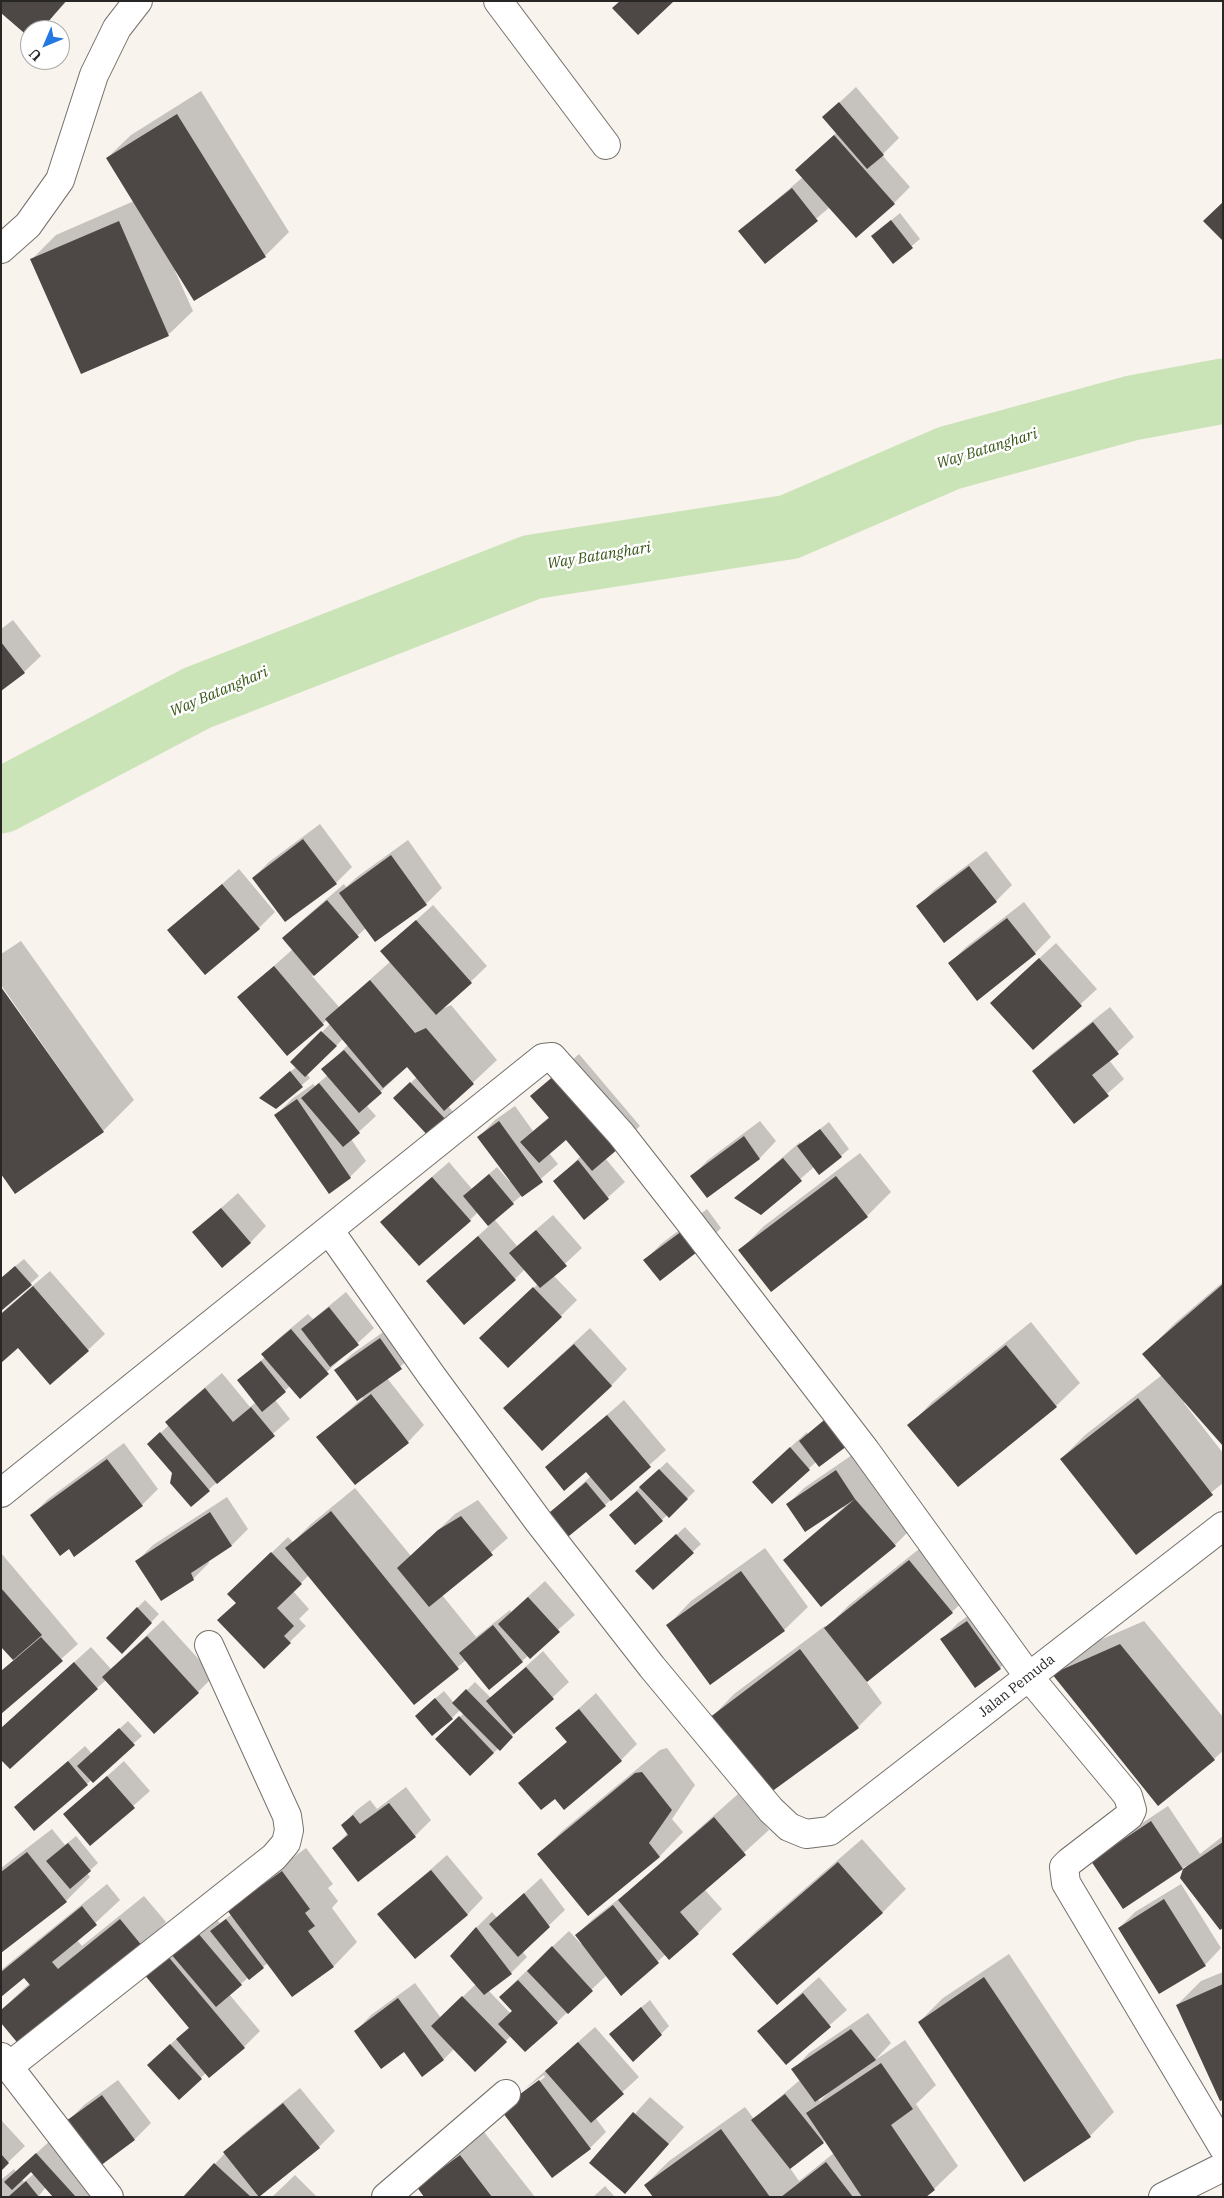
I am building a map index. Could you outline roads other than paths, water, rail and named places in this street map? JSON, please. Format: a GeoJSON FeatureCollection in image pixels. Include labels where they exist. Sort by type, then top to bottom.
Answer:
{"type":"FeatureCollection","features":[{"type":"Feature","properties":{"kind":"street"},"geometry":{"type":"LineString","coordinates":[[1,249],[28,225],[60,180],[94,75],[117,28],[138,1]]}},
{"type":"Feature","properties":{"kind":"street"},"geometry":{"type":"LineString","coordinates":[[498,1],[606,145]]}},
{"type":"Feature","properties":{"kind":"street"},"geometry":{"type":"LineString","coordinates":[[1,1494],[543,1058],[554,1059],[621,1134],[859,1442],[1029,1678],[1131,1803],[1132,1810],[1129,1816],[1069,1862],[1064,1868],[1066,1883],[1223,2147]]}},
{"type":"Feature","properties":{"kind":"street","name":"Jalan Pemuda"},"geometry":{"type":"LineString","coordinates":[[329,1230],[436,1383],[652,1667],[771,1810],[789,1827],[806,1834],[830,1831],[1223,1526]]}},
{"type":"Feature","properties":{"kind":"street"},"geometry":{"type":"LineString","coordinates":[[109,2197],[5,2062],[274,1857],[286,1843],[289,1830],[287,1816],[209,1645]]}},
{"type":"Feature","properties":{"kind":"street"},"geometry":{"type":"LineString","coordinates":[[386,2197],[506,2094]]}},
{"type":"Feature","properties":{"kind":"street"},"geometry":{"type":"LineString","coordinates":[[1163,2197],[1223,2167]]}},
{"type":"Feature","properties":{"kind":"waterway","name":"Way Batanghari"},"geometry":{"type":"LineString","coordinates":[[1,801],[197,698],[532,567],[789,527],[949,458],[1132,408],[1223,391]]}}]}
